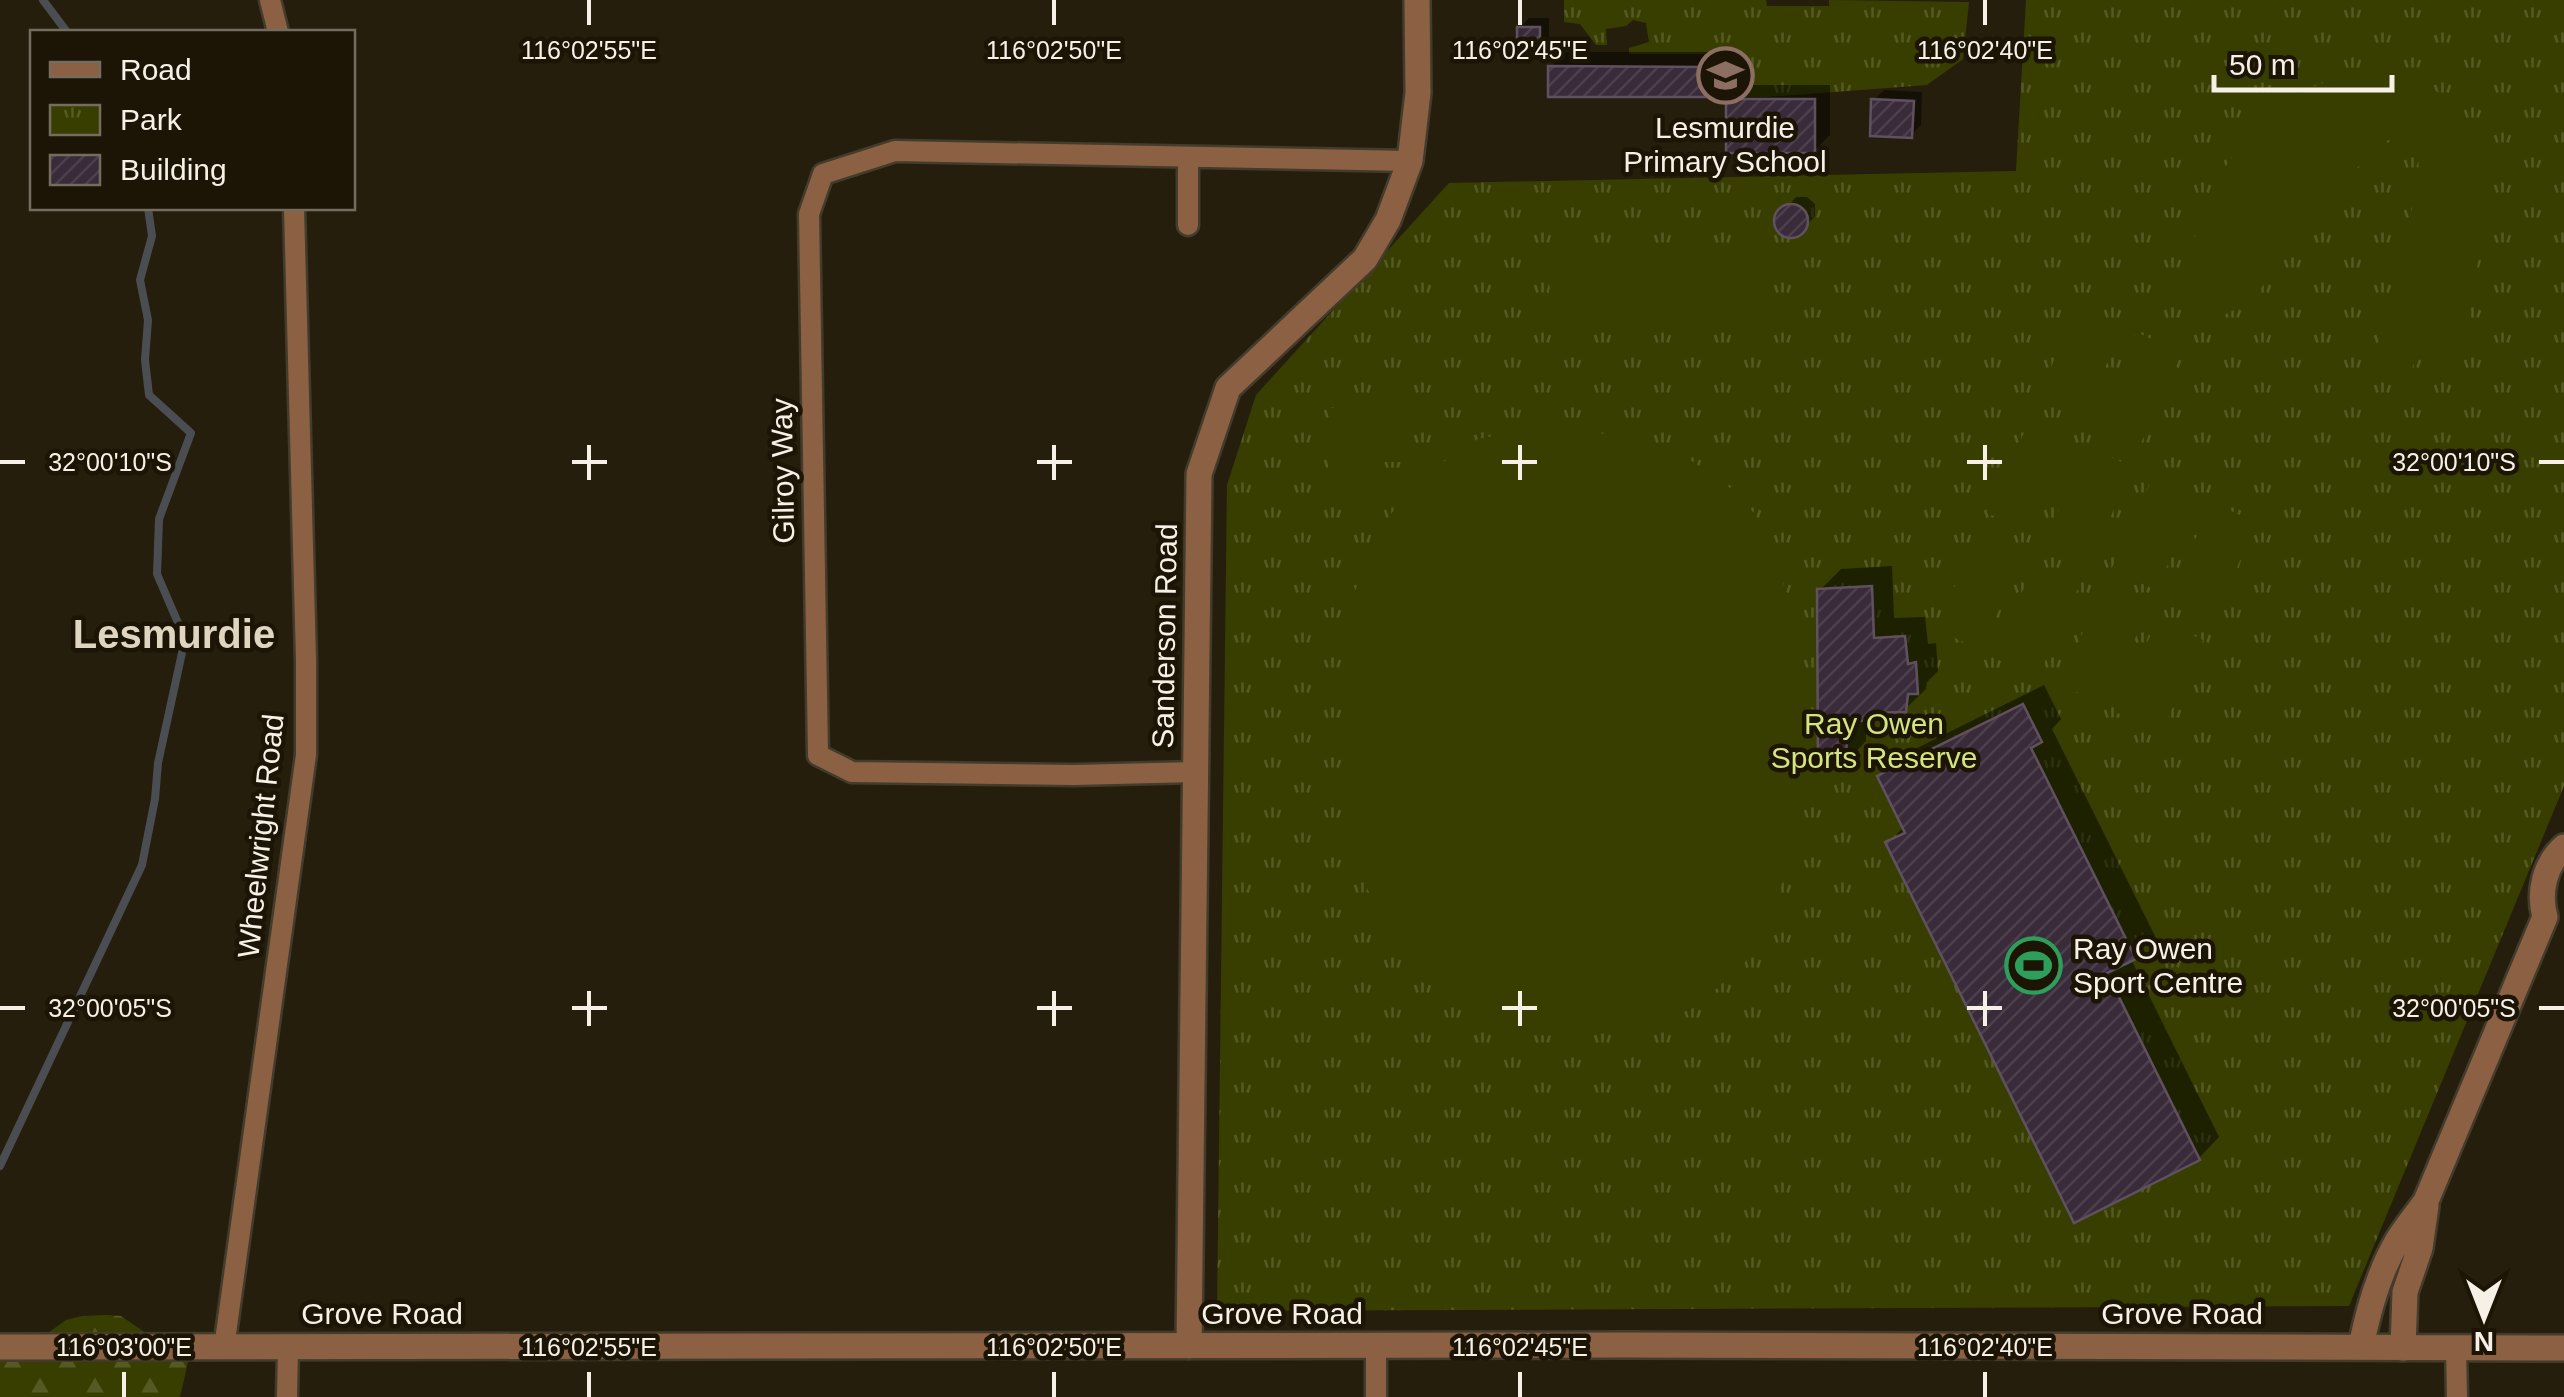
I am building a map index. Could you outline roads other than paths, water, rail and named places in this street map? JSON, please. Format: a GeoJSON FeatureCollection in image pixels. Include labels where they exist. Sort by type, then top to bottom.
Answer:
{"type":"FeatureCollection","features":[{"type":"Feature","properties":{"kind":"street"},"geometry":{"type":"LineString","coordinates":[[270,0],[278,30]]}},
{"type":"Feature","properties":{"kind":"street","name":"Sanderson Road"},"geometry":{"type":"LineString","coordinates":[[1190,1346],[1200,474],[1228,388],[1364,259],[1388,220],[1410,161],[1418,93],[1417,0]]}},
{"type":"Feature","properties":{"kind":"street","name":"Gilroy Way"},"geometry":{"type":"LineString","coordinates":[[1196,772],[852,772],[818,755],[809,214],[823,174],[895,151],[1410,161]]}},
{"type":"Feature","properties":{"kind":"street"},"geometry":{"type":"LineString","coordinates":[[1188,157],[1188,225]]}},
{"type":"Feature","properties":{"kind":"street","name":"Wheelwright Road"},"geometry":{"type":"LineString","coordinates":[[224,1348],[306,755],[294,210]]}},
{"type":"Feature","properties":{"kind":"street"},"geometry":{"type":"LineString","coordinates":[[2362,1347],[2374,1293],[2397,1242],[2426,1201],[2555,910],[2542,900],[2545,876],[2551,861],[2564,847]]}},
{"type":"Feature","properties":{"kind":"street"},"geometry":{"type":"LineString","coordinates":[[2403,1348],[2405,1292],[2420,1248],[2426,1201]]}},
{"type":"Feature","properties":{"kind":"street"},"geometry":{"type":"LineString","coordinates":[[1376,1346],[1376,1397]]}},
{"type":"Feature","properties":{"kind":"street","name":"Grove Road"},"geometry":{"type":"LineString","coordinates":[[0,1347],[2564,1348]]}},
{"type":"Feature","properties":{"kind":"street"},"geometry":{"type":"LineString","coordinates":[[287,1397],[288,1347]]}},
{"type":"Feature","properties":{"kind":"street"},"geometry":{"type":"LineString","coordinates":[[2456,1348],[2457,1397]]}},
{"type":"Feature","properties":{"kind":"waterway"},"geometry":{"type":"LineString","coordinates":[[43,0],[66,30]]}},
{"type":"Feature","properties":{"kind":"waterway"},"geometry":{"type":"LineString","coordinates":[[0,1166],[142,865],[158,763],[185,639],[157,574],[159,519],[191,433],[149,395],[145,360],[148,320],[140,280],[152,236],[148,210]]}},
{"type":"Feature","properties":{"kind":"place","name":"Lesmurdie Primary School"},"geometry":{"type":"Point","coordinates":[1725,75]}},
{"type":"Feature","properties":{"kind":"place","name":"Ray Owen Sport Centre"},"geometry":{"type":"Point","coordinates":[2034,966]}},
{"type":"Feature","properties":{"kind":"district","name":"Lesmurdie"},"geometry":{"type":"Point","coordinates":[174,634]}},
{"type":"Feature","properties":{"kind":"park label","name":"Ray Owen Sports Reserve"},"geometry":{"type":"Point","coordinates":[1874,741]}}]}
